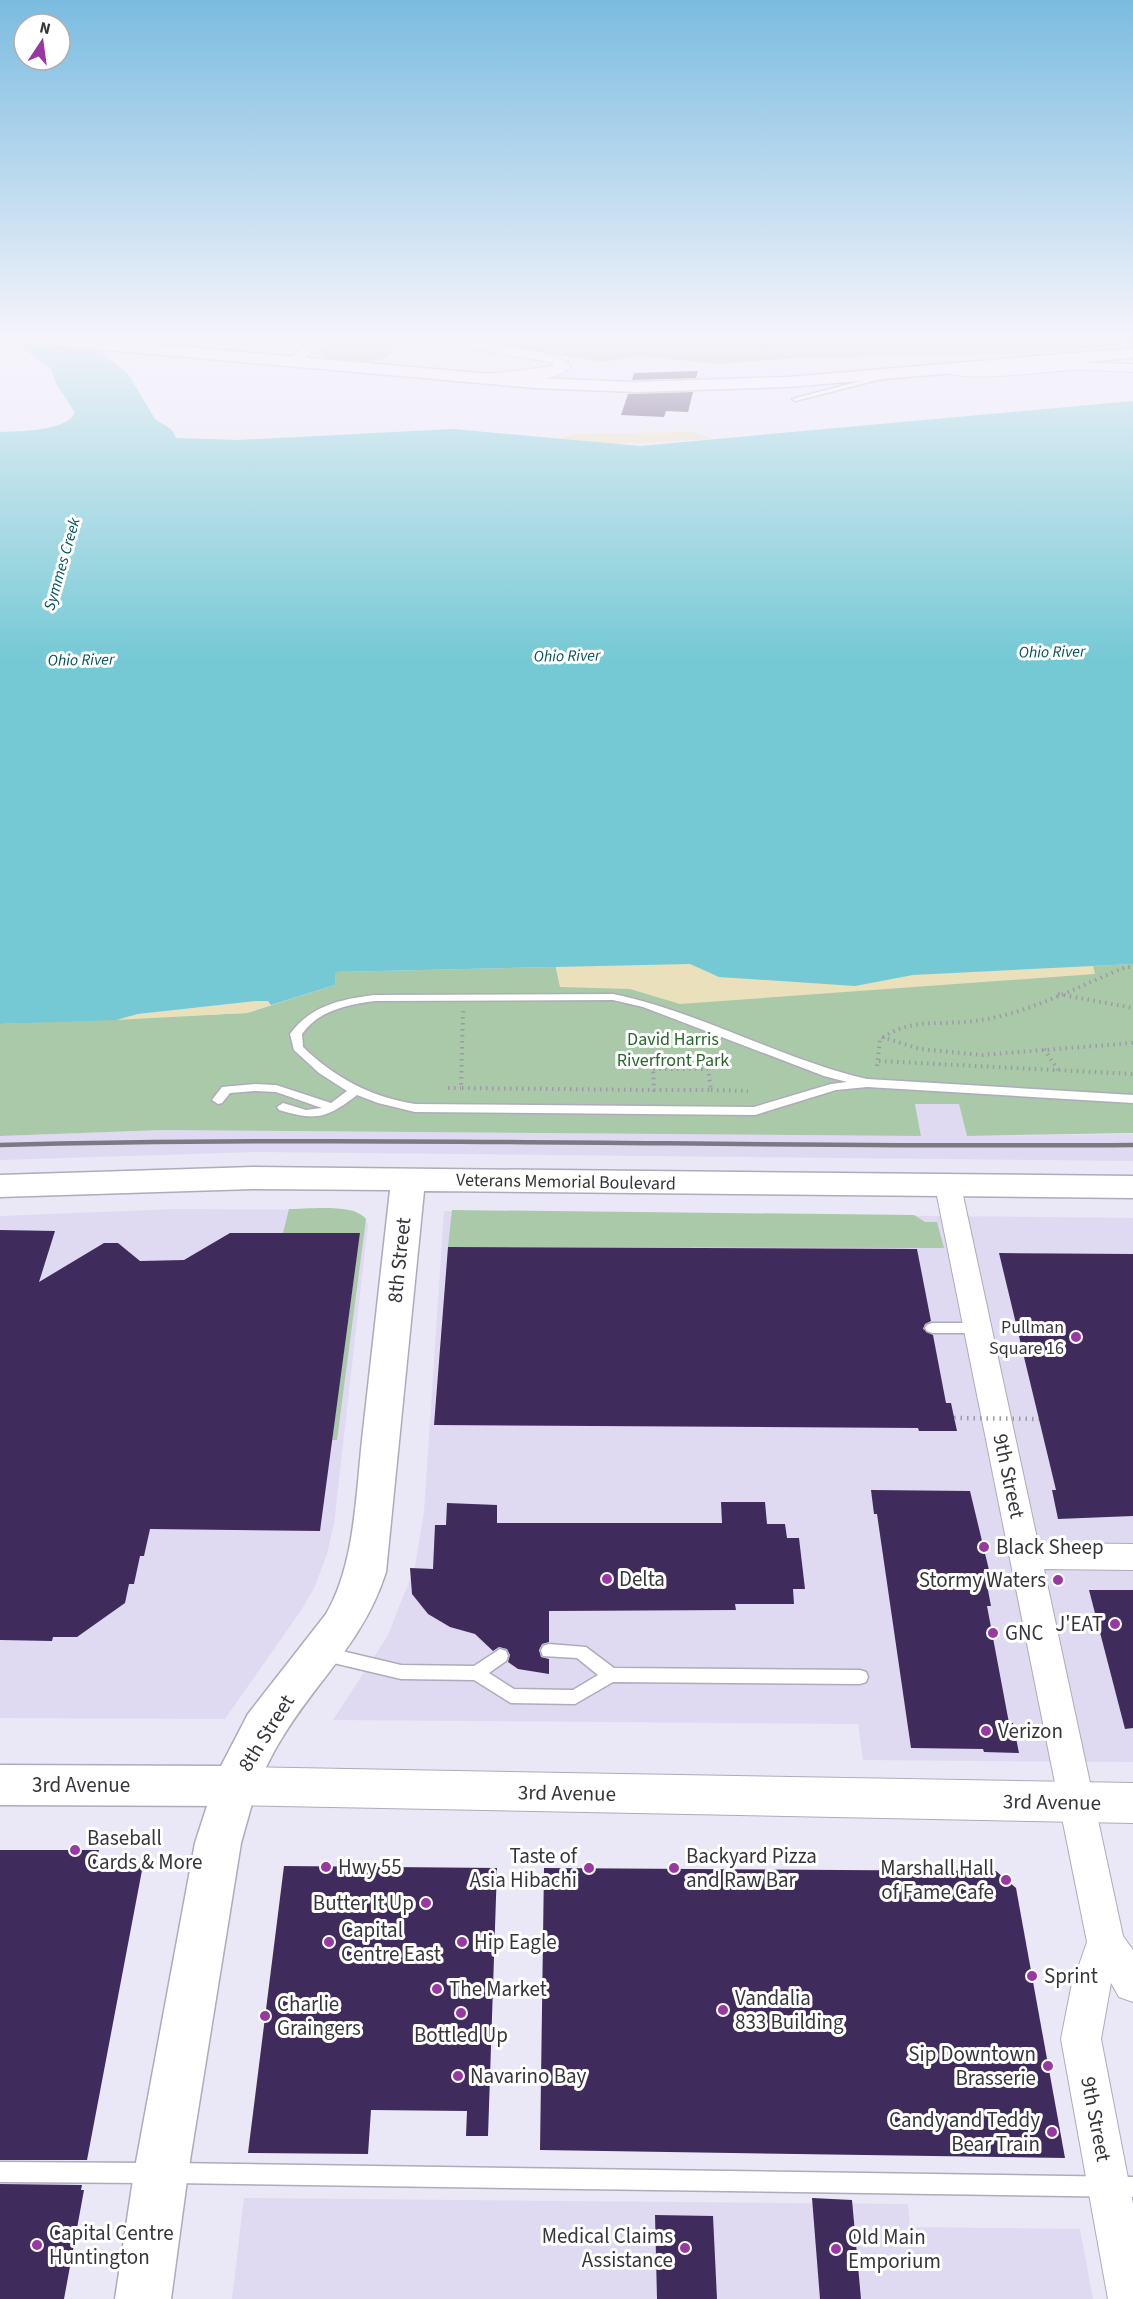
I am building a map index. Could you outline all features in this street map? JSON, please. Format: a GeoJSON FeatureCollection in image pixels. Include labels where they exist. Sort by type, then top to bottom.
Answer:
{"type":"FeatureCollection","features":[{"type":"Feature","properties":{"kind":"main road","name":"Veterans Memorial Boulevard"},"geometry":{"type":"LineString","coordinates":[[0,1186],[192,1179],[1133,1187]]}},
{"type":"Feature","properties":{"kind":"main road","name":"8th Street"},"geometry":{"type":"LineString","coordinates":[[143,2299],[161,2173],[218,1843],[234,1786],[258,1737],[341,1626],[356,1600],[365,1572],[375,1500],[408,1181]]}},
{"type":"Feature","properties":{"kind":"main road","name":"3rd Avenue"},"geometry":{"type":"LineString","coordinates":[[0,1785],[234,1786]]}},
{"type":"Feature","properties":{"kind":"street","name":"9th Street"},"geometry":{"type":"LineString","coordinates":[[948,1186],[1107,1942],[1133,1984]]}},
{"type":"Feature","properties":{"kind":"street"},"geometry":{"type":"LineString","coordinates":[[1026,1556],[1133,1557]]}},
{"type":"Feature","properties":{"kind":"street","name":"3rd Avenue"},"geometry":{"type":"LineString","coordinates":[[234,1786],[1133,1803]]}},
{"type":"Feature","properties":{"kind":"street","name":"9th Street"},"geometry":{"type":"LineString","coordinates":[[1107,1942],[1090,1988],[1081,2039],[1121,2187],[1130,2299]]}},
{"type":"Feature","properties":{"kind":"lane"},"geometry":{"type":"LineString","coordinates":[[871,1079],[835,1087],[774,1107],[745,1111],[415,1108],[385,1102],[355,1091],[310,1061],[298,1048],[296,1034],[309,1018],[324,1010],[352,1001],[375,998],[629,999],[828,1074],[1133,1099]]}},
{"type":"Feature","properties":{"kind":"lane"},"geometry":{"type":"LineString","coordinates":[[218,1100],[226,1089],[266,1088],[285,1090],[312,1102],[333,1107]]}},
{"type":"Feature","properties":{"kind":"lane"},"geometry":{"type":"LineString","coordinates":[[283,1107],[308,1116],[317,1115],[355,1091]]}},
{"type":"Feature","properties":{"kind":"lane"},"geometry":{"type":"LineString","coordinates":[[932,1328],[978,1328]]}},
{"type":"Feature","properties":{"kind":"lane"},"geometry":{"type":"LineString","coordinates":[[549,1651],[580,1652],[611,1675]]}},
{"type":"Feature","properties":{"kind":"lane"},"geometry":{"type":"LineString","coordinates":[[320,1653],[401,1672],[477,1673],[511,1696],[575,1697],[611,1675],[860,1677]]}},
{"type":"Feature","properties":{"kind":"lane"},"geometry":{"type":"LineString","coordinates":[[477,1673],[500,1656]]}},
{"type":"Feature","properties":{"kind":"lane"},"geometry":{"type":"LineString","coordinates":[[0,2172],[1121,2187]]}},
{"type":"Feature","properties":{"kind":"path"},"geometry":{"type":"LineString","coordinates":[[871,1079],[879,1061],[878,1044],[882,1037],[893,1029],[992,1018],[1126,967],[1133,967]]}},
{"type":"Feature","properties":{"kind":"path"},"geometry":{"type":"LineString","coordinates":[[1057,994],[1133,1008]]}},
{"type":"Feature","properties":{"kind":"path"},"geometry":{"type":"LineString","coordinates":[[460,1088],[463,1020]]}},
{"type":"Feature","properties":{"kind":"path"},"geometry":{"type":"LineString","coordinates":[[882,1037],[920,1049],[970,1055],[1133,1043]]}},
{"type":"Feature","properties":{"kind":"path"},"geometry":{"type":"LineString","coordinates":[[1044,1049],[1058,1070]]}},
{"type":"Feature","properties":{"kind":"path"},"geometry":{"type":"LineString","coordinates":[[879,1061],[1133,1074]]}},
{"type":"Feature","properties":{"kind":"path"},"geometry":{"type":"LineString","coordinates":[[654,1090],[653,1069],[708,1069],[711,1090]]}},
{"type":"Feature","properties":{"kind":"path"},"geometry":{"type":"LineString","coordinates":[[448,1088],[748,1091]]}},
{"type":"Feature","properties":{"kind":"path"},"geometry":{"type":"LineString","coordinates":[[954,1418],[1039,1419]]}},
{"type":"Feature","properties":{"kind":"shaded area"},"geometry":{"type":"Polygon","coordinates":[[[915,1104],[959,1104],[967,1136],[1133,1134],[1133,1161],[258,1152],[0,1160],[0,1136],[162,1130],[921,1136],[915,1104]]]}},
{"type":"Feature","properties":{"kind":"shaded area"},"geometry":{"type":"Polygon","coordinates":[[[177,1209],[354,1210],[368,1224],[334,1524],[327,1554],[315,1586],[302,1609],[225,1719],[0,1718],[0,1216],[177,1209]]]}},
{"type":"Feature","properties":{"kind":"shaded area"},"geometry":{"type":"Polygon","coordinates":[[[444,1211],[1133,1218],[1133,1762],[863,1760],[858,1724],[333,1720],[387,1637],[415,1567],[424,1512],[444,1211]]]}},
{"type":"Feature","properties":{"kind":"shaded area"},"geometry":{"type":"Polygon","coordinates":[[[244,2198],[908,2204],[910,2227],[1080,2229],[1093,2299],[232,2299],[244,2198]]]}},
{"type":"Feature","properties":{"kind":"green space","name":"David Harris Riverfront Park"},"geometry":{"type":"Polygon","coordinates":[[[690,964],[913,975],[1133,964],[1133,1133],[967,1136],[959,1104],[915,1104],[921,1136],[162,1130],[0,1136],[0,1024],[247,1013],[335,985],[336,972],[690,964]]]}},
{"type":"Feature","properties":{"kind":"green space"},"geometry":{"type":"Polygon","coordinates":[[[289,1209],[341,1209],[360,1214],[366,1219],[337,1440],[332,1440],[360,1233],[283,1233],[289,1209]]]}},
{"type":"Feature","properties":{"kind":"green space"},"geometry":{"type":"Polygon","coordinates":[[[452,1210],[914,1215],[925,1222],[937,1222],[944,1248],[448,1247],[452,1210]]]}},
{"type":"Feature","properties":{"kind":"sand"},"geometry":{"type":"Polygon","coordinates":[[[1090,953],[1095,974],[680,1004],[630,989],[560,987],[555,964],[1090,953]]]}},
{"type":"Feature","properties":{"kind":"sand"},"geometry":{"type":"Polygon","coordinates":[[[268,1001],[271,1005],[247,1013],[116,1020],[138,1014],[268,1001]]]}},
{"type":"Feature","properties":{"kind":"water"},"geometry":{"type":"Polygon","coordinates":[[[0,445],[1133,445],[1133,964],[913,975],[855,986],[719,977],[690,964],[336,972],[335,985],[271,1005],[268,1001],[257,1001],[138,1014],[116,1020],[0,1024],[0,445]]]}},
{"type":"Feature","properties":{"kind":"building"},"geometry":{"type":"Polygon","coordinates":[[[0,1230],[55,1231],[39,1282],[104,1243],[118,1243],[140,1261],[184,1260],[230,1233],[360,1233],[320,1531],[150,1529],[144,1556],[140,1556],[134,1584],[129,1584],[125,1603],[77,1637],[53,1637],[52,1641],[0,1640],[0,1230]]]}},
{"type":"Feature","properties":{"kind":"building"},"geometry":{"type":"Polygon","coordinates":[[[448,1247],[917,1249],[931,1321],[925,1324],[923,1329],[933,1335],[946,1403],[951,1403],[957,1431],[919,1431],[918,1428],[434,1425],[448,1247]]]}},
{"type":"Feature","properties":{"kind":"building","name":"Pullman Square 16"},"geometry":{"type":"Polygon","coordinates":[[[999,1253],[1133,1254],[1133,1516],[1058,1519],[1052,1490],[1056,1490],[999,1253]]]}},
{"type":"Feature","properties":{"kind":"building"},"geometry":{"type":"Polygon","coordinates":[[[871,1490],[970,1491],[989,1570],[984,1569],[991,1606],[987,1606],[1009,1723],[1013,1723],[1019,1753],[984,1752],[983,1749],[911,1748],[877,1514],[874,1514],[871,1490]]]}},
{"type":"Feature","properties":{"kind":"building","name":"Delta"},"geometry":{"type":"Polygon","coordinates":[[[721,1502],[765,1502],[767,1524],[785,1524],[787,1538],[799,1538],[805,1589],[793,1589],[794,1604],[735,1604],[736,1610],[549,1611],[549,1642],[542,1644],[539,1650],[541,1657],[549,1659],[549,1674],[518,1669],[508,1662],[510,1655],[507,1649],[499,1647],[493,1651],[475,1634],[450,1627],[428,1614],[412,1594],[410,1568],[433,1569],[435,1525],[446,1525],[447,1503],[497,1505],[497,1523],[722,1523],[721,1502]]]}},
{"type":"Feature","properties":{"kind":"building","name":"J'EAT"},"geometry":{"type":"Polygon","coordinates":[[[1089,1590],[1133,1590],[1133,1728],[1125,1729],[1089,1590]]]}},
{"type":"Feature","properties":{"kind":"building"},"geometry":{"type":"Polygon","coordinates":[[[0,1850],[99,1850],[95,1865],[143,1865],[87,2160],[0,2160],[0,1850]]]}},
{"type":"Feature","properties":{"kind":"building"},"geometry":{"type":"Polygon","coordinates":[[[284,1866],[497,1868],[488,2136],[466,2136],[467,2111],[371,2110],[368,2154],[248,2153],[284,1866]]]}},
{"type":"Feature","properties":{"kind":"building"},"geometry":{"type":"Polygon","coordinates":[[[544,1868],[996,1871],[1016,1888],[1065,2158],[540,2150],[544,1868]]]}},
{"type":"Feature","properties":{"kind":"building","name":"Capital Centre Huntington"},"geometry":{"type":"Polygon","coordinates":[[[0,2184],[82,2185],[81,2190],[84,2190],[64,2299],[0,2299],[0,2184]]]}},
{"type":"Feature","properties":{"kind":"building","name":"Old Main Emporium"},"geometry":{"type":"Polygon","coordinates":[[[812,2198],[852,2200],[861,2299],[820,2299],[812,2198]]]}},
{"type":"Feature","properties":{"kind":"building","name":"Medical Claims Assistance"},"geometry":{"type":"Polygon","coordinates":[[[655,2215],[713,2216],[717,2299],[657,2299],[655,2215]]]}},
{"type":"Feature","properties":{"kind":"railway"},"geometry":{"type":"LineString","coordinates":[[0,1145],[283,1141],[1133,1145]]}},
{"type":"Feature","properties":{"kind":"place","name":"Pullman Square 16"},"geometry":{"type":"Point","coordinates":[1076,1337]}},
{"type":"Feature","properties":{"kind":"place","name":"Black Sheep"},"geometry":{"type":"Point","coordinates":[984,1547]}},
{"type":"Feature","properties":{"kind":"place","name":"Delta"},"geometry":{"type":"Point","coordinates":[607,1579]}},
{"type":"Feature","properties":{"kind":"place","name":"Stormy Waters"},"geometry":{"type":"Point","coordinates":[1058,1580]}},
{"type":"Feature","properties":{"kind":"place","name":"J'EAT"},"geometry":{"type":"Point","coordinates":[1115,1624]}},
{"type":"Feature","properties":{"kind":"place","name":"GNC"},"geometry":{"type":"Point","coordinates":[993,1633]}},
{"type":"Feature","properties":{"kind":"place","name":"Verizon"},"geometry":{"type":"Point","coordinates":[986,1731]}},
{"type":"Feature","properties":{"kind":"place","name":"Baseball Cards & More"},"geometry":{"type":"Point","coordinates":[75,1850]}},
{"type":"Feature","properties":{"kind":"place","name":"Hwy 55"},"geometry":{"type":"Point","coordinates":[326,1867]}},
{"type":"Feature","properties":{"kind":"place","name":"Taste of Asia Hibachi"},"geometry":{"type":"Point","coordinates":[589,1868]}},
{"type":"Feature","properties":{"kind":"place","name":"Backyard Pizza and Raw Bar"},"geometry":{"type":"Point","coordinates":[674,1868]}},
{"type":"Feature","properties":{"kind":"place","name":"Marshall Hall of Fame Cafe"},"geometry":{"type":"Point","coordinates":[1006,1880]}},
{"type":"Feature","properties":{"kind":"place","name":"Butter It Up"},"geometry":{"type":"Point","coordinates":[426,1903]}},
{"type":"Feature","properties":{"kind":"place","name":"Capital Centre East"},"geometry":{"type":"Point","coordinates":[329,1942]}},
{"type":"Feature","properties":{"kind":"place","name":"Hip Eagle"},"geometry":{"type":"Point","coordinates":[462,1942]}},
{"type":"Feature","properties":{"kind":"place","name":"Sprint"},"geometry":{"type":"Point","coordinates":[1032,1976]}},
{"type":"Feature","properties":{"kind":"place","name":"The Market"},"geometry":{"type":"Point","coordinates":[437,1989]}},
{"type":"Feature","properties":{"kind":"place","name":"Vandalia 833 Building"},"geometry":{"type":"Point","coordinates":[723,2010]}},
{"type":"Feature","properties":{"kind":"place","name":"Bottled Up"},"geometry":{"type":"Point","coordinates":[461,2013]}},
{"type":"Feature","properties":{"kind":"place","name":"Charlie Graingers"},"geometry":{"type":"Point","coordinates":[265,2016]}},
{"type":"Feature","properties":{"kind":"place","name":"Sip Downtown Brasserie"},"geometry":{"type":"Point","coordinates":[1048,2066]}},
{"type":"Feature","properties":{"kind":"place","name":"Navarino Bay"},"geometry":{"type":"Point","coordinates":[458,2076]}},
{"type":"Feature","properties":{"kind":"place","name":"Candy and Teddy Bear Train"},"geometry":{"type":"Point","coordinates":[1052,2132]}},
{"type":"Feature","properties":{"kind":"place","name":"Capital Centre Huntington"},"geometry":{"type":"Point","coordinates":[37,2245]}},
{"type":"Feature","properties":{"kind":"place","name":"Medical Claims Assistance"},"geometry":{"type":"Point","coordinates":[685,2248]}},
{"type":"Feature","properties":{"kind":"place","name":"Old Main Emporium"},"geometry":{"type":"Point","coordinates":[836,2249]}},
{"type":"Feature","properties":{"kind":"water label","name":"Symmes Creek"},"geometry":{"type":"Point","coordinates":[62,564]}},
{"type":"Feature","properties":{"kind":"water label","name":"Ohio River"},"geometry":{"type":"Point","coordinates":[1052,652]}},
{"type":"Feature","properties":{"kind":"water label","name":"Ohio River"},"geometry":{"type":"Point","coordinates":[567,656]}},
{"type":"Feature","properties":{"kind":"water label","name":"Ohio River"},"geometry":{"type":"Point","coordinates":[81,660]}}]}
